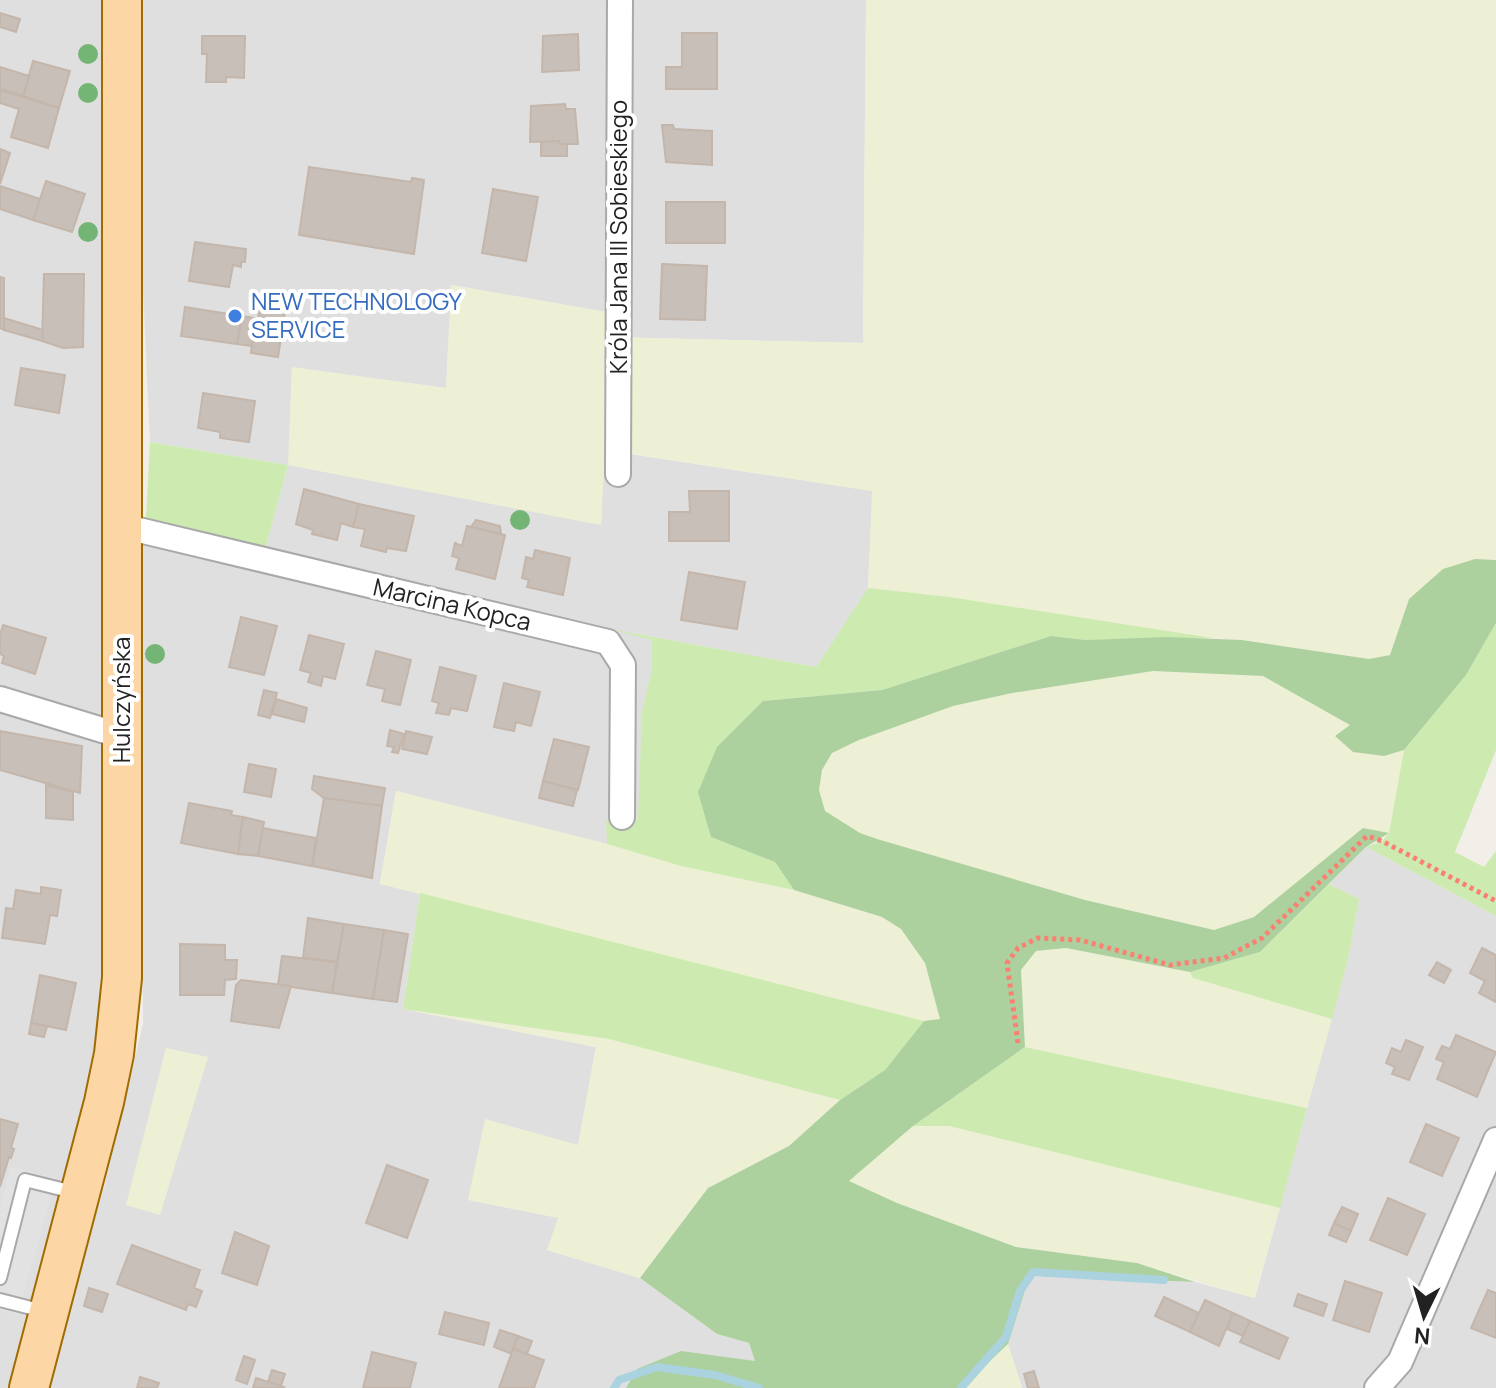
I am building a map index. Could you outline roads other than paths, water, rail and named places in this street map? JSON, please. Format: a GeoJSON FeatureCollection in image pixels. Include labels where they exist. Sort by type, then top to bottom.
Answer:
{"type":"FeatureCollection","features":[{"type":"Feature","properties":{"kind":"main road","name":"Hulczyńska"},"geometry":{"type":"LineString","coordinates":[[29,1388],[104,1102],[119,1020],[123,897],[122,0]]}},
{"type":"Feature","properties":{"kind":"street","name":"Króla Jana III Sobieskiego"},"geometry":{"type":"LineString","coordinates":[[618,474],[620,0]]}},
{"type":"Feature","properties":{"kind":"street","name":"Marcina Kopca"},"geometry":{"type":"LineString","coordinates":[[122,526],[608,642],[623,665],[622,817]]}},
{"type":"Feature","properties":{"kind":"street"},"geometry":{"type":"LineString","coordinates":[[0,699],[122,736]]}},
{"type":"Feature","properties":{"kind":"street"},"geometry":{"type":"LineString","coordinates":[[1377,1388],[1400,1362],[1496,1140]]}},
{"type":"Feature","properties":{"kind":"lane"},"geometry":{"type":"LineString","coordinates":[[0,1278],[25,1180],[80,1194]]}},
{"type":"Feature","properties":{"kind":"lane"},"geometry":{"type":"LineString","coordinates":[[0,1300],[50,1312]]}},
{"type":"Feature","properties":{"kind":"waterway"},"geometry":{"type":"LineString","coordinates":[[961,1388],[1006,1337],[1020,1291],[1033,1272],[1164,1280]]}},
{"type":"Feature","properties":{"kind":"waterway"},"geometry":{"type":"LineString","coordinates":[[614,1388],[619,1380],[657,1367],[715,1375],[759,1388]]}},
{"type":"Feature","properties":{"kind":"place","name":"NEW TECHNOLOGY SERVICE"},"geometry":{"type":"Point","coordinates":[235,316]}}]}
